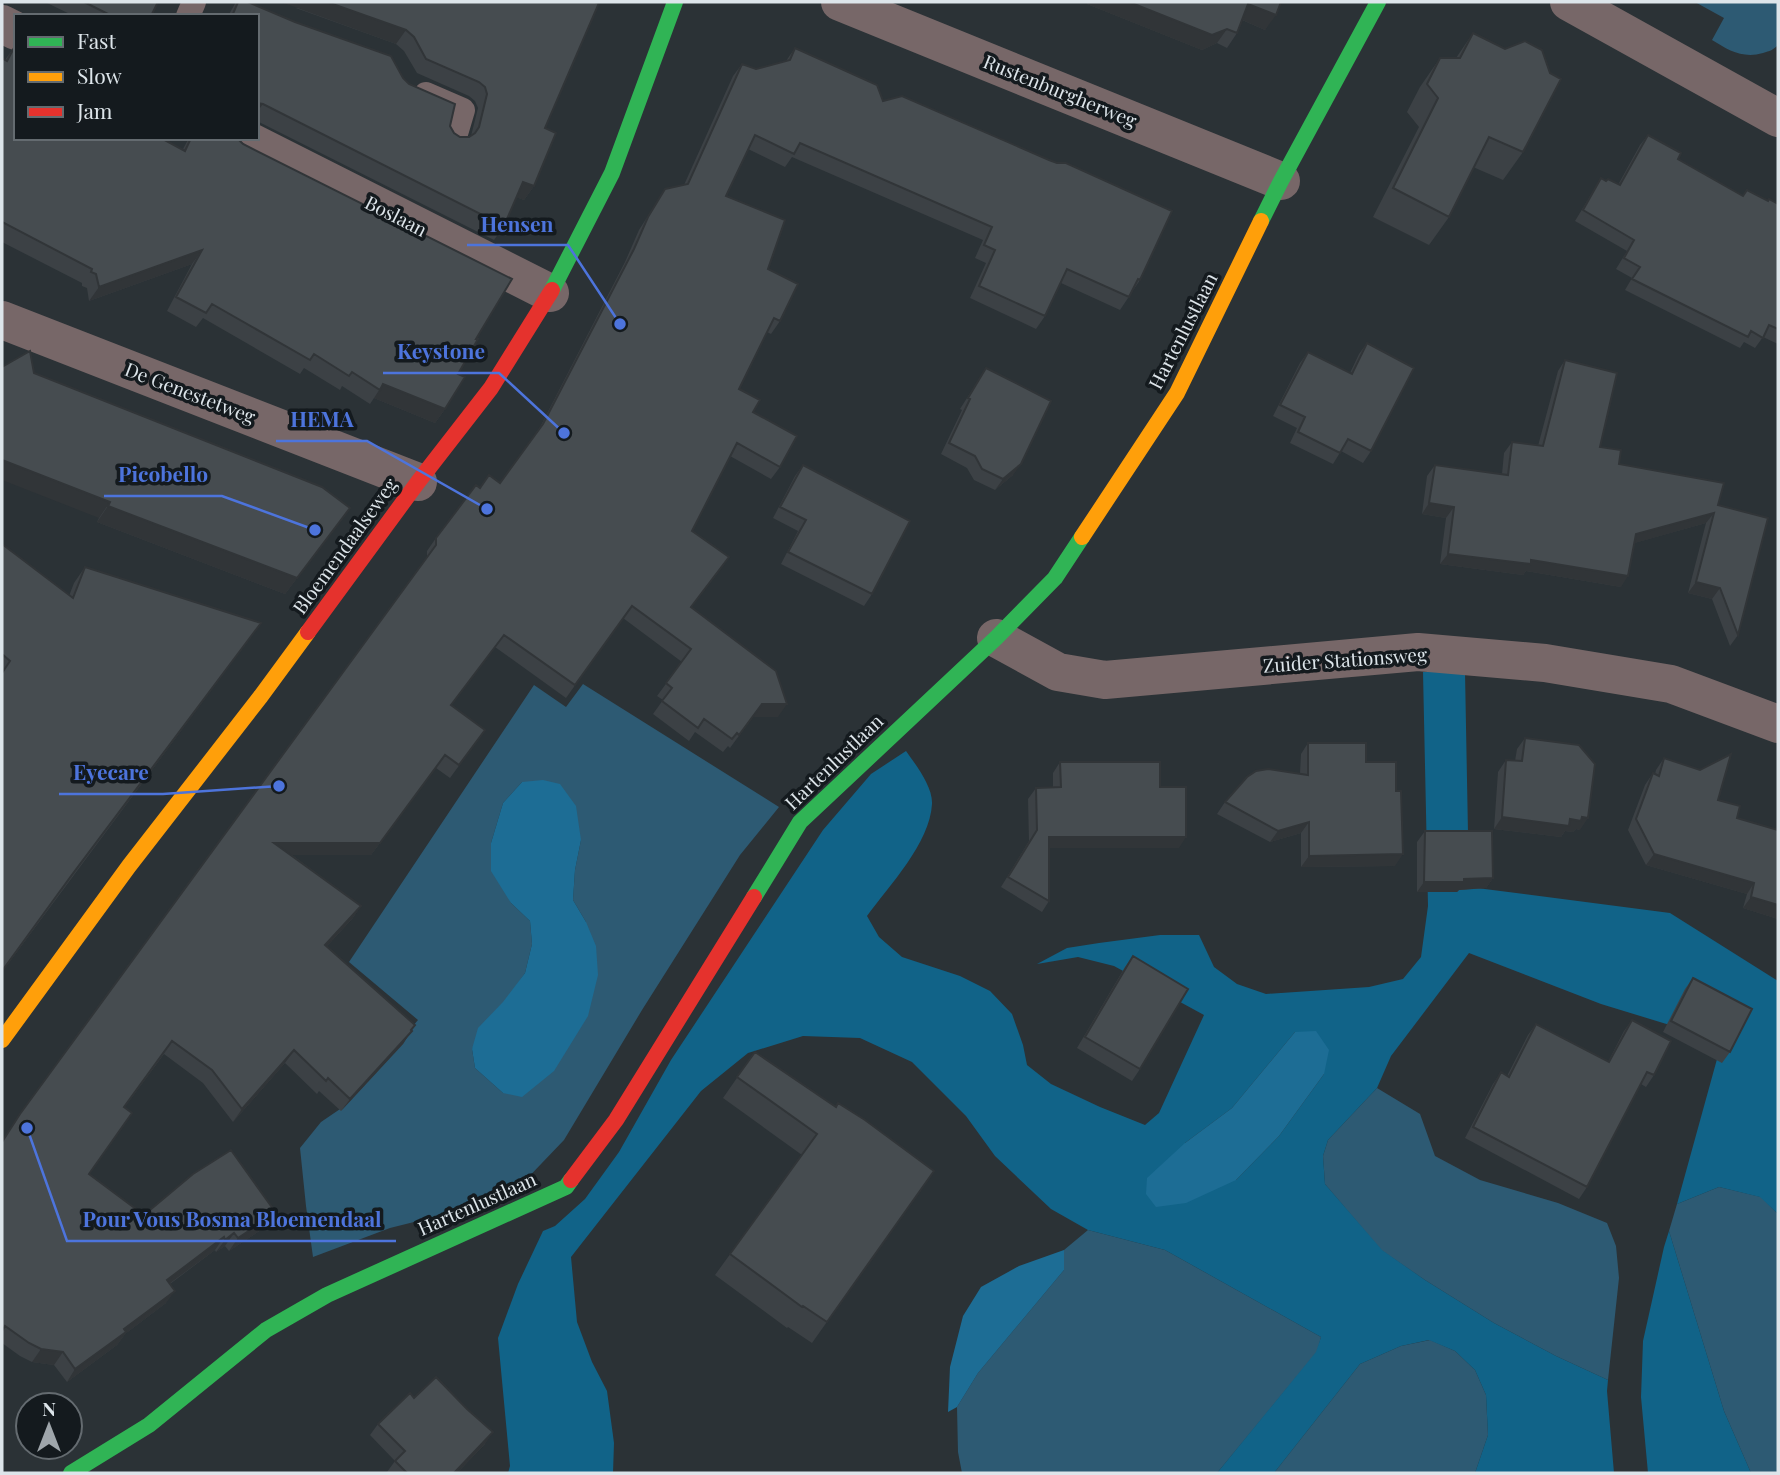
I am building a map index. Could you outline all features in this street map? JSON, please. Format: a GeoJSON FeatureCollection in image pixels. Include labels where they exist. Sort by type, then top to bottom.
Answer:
{"type":"FeatureCollection","features":[{"type":"Feature","properties":{"kind":"street","name":"Bloemendaalseweg"},"geometry":{"type":"LineString","coordinates":[[2,1040],[129,866],[261,696],[418,481],[491,388],[550,293],[612,173],[675,2]]}},
{"type":"Feature","properties":{"kind":"street","name":"Rustenburgherweg"},"geometry":{"type":"LineString","coordinates":[[840,2],[1280,181]]}},
{"type":"Feature","properties":{"kind":"street","name":"Hartenlustlaan"},"geometry":{"type":"LineString","coordinates":[[71,1473],[149,1425],[278,1323],[327,1295],[566,1187],[616,1120],[800,822],[996,638],[1055,578],[1177,394],[1280,181],[1378,2]]}},
{"type":"Feature","properties":{"kind":"street"},"geometry":{"type":"LineString","coordinates":[[1569,2],[1777,115]]}},
{"type":"Feature","properties":{"kind":"street","name":"Boslaan"},"geometry":{"type":"LineString","coordinates":[[247,140],[550,293]]}},
{"type":"Feature","properties":{"kind":"street","name":"De Genestetweg"},"geometry":{"type":"LineString","coordinates":[[2,320],[418,481]]}},
{"type":"Feature","properties":{"kind":"street","name":"Zuider Stationsweg"},"geometry":{"type":"LineString","coordinates":[[996,638],[1058,672],[1105,680],[1418,652],[1545,663],[1671,684],[1778,724]]}},
{"type":"Feature","properties":{"kind":"lane"},"geometry":{"type":"LineString","coordinates":[[406,85],[463,110],[455,137]]}},
{"type":"Feature","properties":{"kind":"shaded area"},"geometry":{"type":"Polygon","coordinates":[[[1695,2],[1778,2],[1778,45],[1768,52],[1756,55],[1724,47],[1712,40],[1724,18],[1695,2]]]}},
{"type":"Feature","properties":{"kind":"shaded area"},"geometry":{"type":"Polygon","coordinates":[[[1423,672],[1465,672],[1469,887],[1670,913],[1778,981],[1778,1214],[1760,1197],[1719,1187],[1677,1204],[1722,1041],[1601,1004],[1469,953],[1391,1056],[1377,1088],[1328,1140],[1323,1156],[1325,1184],[1382,1250],[1494,1323],[1608,1380],[1614,1473],[1475,1473],[1488,1435],[1486,1395],[1475,1370],[1455,1351],[1429,1340],[1401,1346],[1360,1364],[1274,1473],[1217,1473],[1316,1352],[1321,1337],[1165,1250],[1088,1230],[1051,1209],[995,1156],[966,1116],[912,1062],[860,1038],[803,1036],[748,1053],[701,1091],[571,1257],[577,1322],[592,1362],[607,1391],[614,1443],[613,1473],[508,1473],[510,1466],[498,1338],[518,1284],[543,1231],[555,1226],[585,1199],[619,1152],[671,1060],[823,830],[871,774],[906,751],[927,783],[932,797],[930,819],[916,849],[867,916],[879,937],[902,957],[960,976],[990,991],[1012,1014],[1027,1065],[1051,1084],[1145,1125],[1159,1113],[1204,1015],[1114,966],[1078,957],[1037,964],[1067,948],[1160,935],[1199,935],[1214,967],[1237,984],[1266,994],[1369,987],[1403,979],[1421,957],[1428,906],[1423,672]],[[1295,1032],[1232,1108],[1185,1143],[1236,1180],[1279,1136],[1324,1074],[1295,1032]]]}},
{"type":"Feature","properties":{"kind":"shaded area"},"geometry":{"type":"Polygon","coordinates":[[[583,684],[779,807],[740,855],[564,1140],[519,1187],[486,1204],[390,1228],[313,1257],[300,1148],[321,1122],[346,1105],[418,1020],[349,962],[534,685],[566,707],[583,684]],[[522,782],[503,803],[491,843],[511,903],[530,921],[532,944],[525,973],[472,1049],[475,1068],[503,1093],[586,922],[573,900],[581,840],[522,782]]]}},
{"type":"Feature","properties":{"kind":"shaded area"},"geometry":{"type":"Polygon","coordinates":[[[543,780],[560,784],[576,806],[581,840],[573,900],[596,946],[598,975],[588,1016],[554,1071],[522,1097],[503,1093],[475,1068],[472,1049],[478,1028],[503,1002],[525,973],[532,944],[530,921],[511,903],[491,871],[491,843],[503,803],[522,782],[543,780]]]}},
{"type":"Feature","properties":{"kind":"shaded area"},"geometry":{"type":"Polygon","coordinates":[[[1316,1031],[1329,1050],[1324,1074],[1279,1136],[1236,1180],[1186,1203],[1156,1207],[1146,1194],[1147,1178],[1185,1143],[1232,1108],[1295,1032],[1316,1031]]]}},
{"type":"Feature","properties":{"kind":"shaded area"},"geometry":{"type":"Polygon","coordinates":[[[1377,1088],[1420,1114],[1435,1156],[1480,1180],[1558,1203],[1607,1223],[1616,1246],[1619,1278],[1608,1380],[1494,1323],[1381,1250],[1325,1184],[1323,1156],[1328,1140],[1377,1088]]]}},
{"type":"Feature","properties":{"kind":"shaded area"},"geometry":{"type":"Polygon","coordinates":[[[1719,1187],[1761,1197],[1778,1214],[1778,1473],[1751,1473],[1724,1411],[1669,1231],[1677,1204],[1719,1187]]]}},
{"type":"Feature","properties":{"kind":"shaded area"},"geometry":{"type":"Polygon","coordinates":[[[1088,1230],[1165,1250],[1321,1337],[1317,1352],[1217,1473],[962,1473],[958,1452],[957,1407],[978,1373],[1064,1270],[1064,1250],[1088,1230]]]}},
{"type":"Feature","properties":{"kind":"shaded area"},"geometry":{"type":"Polygon","coordinates":[[[1669,1231],[1724,1411],[1751,1473],[1648,1473],[1641,1397],[1643,1341],[1669,1231]]]}},
{"type":"Feature","properties":{"kind":"shaded area"},"geometry":{"type":"Polygon","coordinates":[[[1064,1250],[1064,1270],[978,1373],[957,1407],[948,1412],[950,1367],[963,1316],[981,1287],[1019,1266],[1064,1250]]]}},
{"type":"Feature","properties":{"kind":"shaded area"},"geometry":{"type":"Polygon","coordinates":[[[1430,1340],[1455,1351],[1475,1370],[1486,1395],[1488,1435],[1475,1473],[1274,1473],[1360,1364],[1401,1346],[1430,1340]]]}},
{"type":"Feature","properties":{"kind":"building"},"geometry":{"type":"Polygon","coordinates":[[[84,2],[158,2],[152,14],[108,14],[84,2]]]}},
{"type":"Feature","properties":{"kind":"building"},"geometry":{"type":"Polygon","coordinates":[[[238,2],[248,2],[295,22],[391,56],[409,84],[455,104],[450,126],[460,137],[469,137],[479,127],[487,94],[485,87],[426,59],[414,37],[406,30],[327,2],[599,3],[545,128],[556,133],[534,186],[523,182],[504,226],[259,103],[259,14],[233,14],[238,2]]]}},
{"type":"Feature","properties":{"kind":"building"},"geometry":{"type":"Polygon","coordinates":[[[1129,2],[1281,2],[1276,15],[1248,4],[1237,33],[1227,29],[1212,35],[1129,2]]]}},
{"type":"Feature","properties":{"kind":"building"},"geometry":{"type":"Polygon","coordinates":[[[1473,33],[1505,49],[1525,41],[1542,50],[1550,73],[1561,79],[1523,152],[1489,137],[1449,217],[1393,188],[1438,98],[1427,84],[1440,58],[1460,58],[1473,33]]]}},
{"type":"Feature","properties":{"kind":"building"},"geometry":{"type":"Polygon","coordinates":[[[14,48],[14,140],[165,140],[185,151],[190,140],[239,140],[512,279],[476,339],[458,374],[465,377],[445,409],[383,384],[380,390],[352,372],[349,376],[314,354],[310,360],[212,304],[206,313],[176,297],[202,250],[99,287],[92,269],[2,222],[2,58],[7,61],[14,48]]]}},
{"type":"Feature","properties":{"kind":"building"},"geometry":{"type":"Polygon","coordinates":[[[795,48],[877,85],[883,101],[902,96],[1049,160],[1066,163],[1172,211],[1140,280],[1138,279],[1129,297],[1067,269],[1045,316],[979,286],[995,250],[984,245],[992,227],[800,143],[794,154],[755,135],[726,196],[785,220],[768,269],[798,284],[780,321],[774,318],[739,389],[760,400],[753,412],[797,436],[780,467],[737,443],[692,531],[729,557],[691,607],[776,671],[787,704],[762,704],[739,735],[737,733],[732,739],[704,719],[698,728],[662,701],[672,688],[666,683],[691,649],[632,606],[575,685],[504,635],[451,705],[485,730],[459,765],[445,755],[380,843],[274,843],[361,906],[325,945],[415,1025],[412,1031],[350,1099],[328,1078],[326,1081],[294,1050],[242,1109],[212,1070],[172,1041],[124,1107],[132,1113],[89,1174],[144,1215],[193,1174],[231,1150],[276,1213],[238,1238],[234,1233],[225,1240],[224,1237],[167,1280],[175,1291],[124,1329],[126,1332],[75,1369],[63,1352],[41,1349],[5,1326],[2,1331],[2,1142],[436,545],[436,538],[476,485],[480,488],[489,475],[500,483],[543,424],[648,217],[665,189],[688,184],[742,64],[756,69],[790,60],[795,48]]]}},
{"type":"Feature","properties":{"kind":"building"},"geometry":{"type":"Polygon","coordinates":[[[1648,135],[1681,153],[1678,159],[1743,196],[1747,190],[1778,204],[1778,329],[1769,325],[1763,338],[1751,331],[1748,337],[1632,279],[1640,267],[1624,258],[1634,240],[1583,210],[1601,178],[1620,185],[1648,135]]]}},
{"type":"Feature","properties":{"kind":"building"},"geometry":{"type":"Polygon","coordinates":[[[1367,343],[1414,368],[1371,451],[1348,439],[1340,453],[1298,432],[1305,417],[1280,405],[1308,352],[1352,374],[1367,343]]]}},
{"type":"Feature","properties":{"kind":"building"},"geometry":{"type":"Polygon","coordinates":[[[30,351],[34,373],[322,487],[350,508],[297,578],[108,506],[110,502],[2,460],[2,367],[30,351]]]}},
{"type":"Feature","properties":{"kind":"building"},"geometry":{"type":"Polygon","coordinates":[[[1565,360],[1617,373],[1600,447],[1621,450],[1619,464],[1724,483],[1718,505],[1768,518],[1738,635],[1720,588],[1696,582],[1714,513],[1636,534],[1628,576],[1531,560],[1531,564],[1448,554],[1454,507],[1429,503],[1435,465],[1508,475],[1512,442],[1543,446],[1565,360]]]}},
{"type":"Feature","properties":{"kind":"building"},"geometry":{"type":"Polygon","coordinates":[[[986,368],[1051,401],[1021,464],[1003,479],[982,469],[975,456],[949,443],[970,399],[968,398],[986,368]]]}},
{"type":"Feature","properties":{"kind":"building"},"geometry":{"type":"Polygon","coordinates":[[[803,465],[910,521],[872,594],[788,552],[806,520],[780,507],[803,465]]]}},
{"type":"Feature","properties":{"kind":"building"},"geometry":{"type":"Polygon","coordinates":[[[2,544],[73,598],[85,567],[261,623],[2,971],[2,673],[10,661],[2,654],[2,544]]]}},
{"type":"Feature","properties":{"kind":"building"},"geometry":{"type":"Polygon","coordinates":[[[1525,738],[1579,745],[1595,764],[1588,818],[1582,817],[1581,821],[1570,819],[1569,826],[1502,817],[1506,760],[1522,761],[1525,738]]]}},
{"type":"Feature","properties":{"kind":"building"},"geometry":{"type":"Polygon","coordinates":[[[1308,743],[1366,743],[1366,762],[1396,762],[1396,791],[1401,791],[1403,854],[1309,856],[1309,822],[1278,831],[1225,802],[1247,777],[1256,771],[1268,769],[1308,775],[1308,743]]]}},
{"type":"Feature","properties":{"kind":"building"},"geometry":{"type":"Polygon","coordinates":[[[1731,754],[1718,800],[1740,806],[1737,818],[1778,830],[1778,905],[1751,897],[1754,883],[1654,854],[1636,819],[1653,773],[1659,776],[1664,758],[1700,770],[1731,754]]]}},
{"type":"Feature","properties":{"kind":"building"},"geometry":{"type":"Polygon","coordinates":[[[1060,762],[1160,762],[1160,787],[1186,787],[1186,837],[1049,837],[1049,901],[1008,877],[1037,830],[1036,788],[1061,787],[1060,762]]]}},
{"type":"Feature","properties":{"kind":"building"},"geometry":{"type":"Polygon","coordinates":[[[1425,831],[1492,831],[1493,878],[1464,879],[1464,882],[1424,882],[1425,831]]]}},
{"type":"Feature","properties":{"kind":"building"},"geometry":{"type":"Polygon","coordinates":[[[1133,956],[1188,989],[1140,1069],[1085,1037],[1133,956]]]}},
{"type":"Feature","properties":{"kind":"building"},"geometry":{"type":"Polygon","coordinates":[[[1693,978],[1752,1009],[1730,1052],[1671,1021],[1693,978]]]}},
{"type":"Feature","properties":{"kind":"building"},"geometry":{"type":"Polygon","coordinates":[[[1632,1020],[1671,1041],[1654,1075],[1647,1072],[1587,1187],[1473,1127],[1501,1072],[1509,1077],[1536,1024],[1609,1062],[1632,1020]]]}},
{"type":"Feature","properties":{"kind":"building"},"geometry":{"type":"Polygon","coordinates":[[[755,1052],[836,1107],[838,1103],[865,1120],[934,1171],[827,1322],[730,1254],[817,1134],[737,1077],[755,1052]]]}},
{"type":"Feature","properties":{"kind":"building"},"geometry":{"type":"Polygon","coordinates":[[[436,1377],[493,1432],[454,1473],[407,1473],[395,1461],[405,1451],[378,1424],[410,1393],[414,1398],[436,1377]]]}},
{"type":"Feature","properties":{"kind":"traffic: fast"},"geometry":{"type":"LineString","coordinates":[[552,290],[612,173],[675,2]]}},
{"type":"Feature","properties":{"kind":"traffic: fast"},"geometry":{"type":"LineString","coordinates":[[1261,221],[1378,2]]}},
{"type":"Feature","properties":{"kind":"traffic: fast"},"geometry":{"type":"LineString","coordinates":[[754,897],[800,822],[996,638],[1055,578],[1082,537]]}},
{"type":"Feature","properties":{"kind":"traffic: fast"},"geometry":{"type":"LineString","coordinates":[[71,1473],[149,1425],[266,1330],[327,1295],[566,1187],[571,1180]]}},
{"type":"Feature","properties":{"kind":"traffic: slow"},"geometry":{"type":"LineString","coordinates":[[1082,537],[1177,393],[1261,221]]}},
{"type":"Feature","properties":{"kind":"traffic: slow"},"geometry":{"type":"LineString","coordinates":[[2,1040],[129,866],[308,632]]}},
{"type":"Feature","properties":{"kind":"traffic: jam"},"geometry":{"type":"LineString","coordinates":[[308,632],[491,388],[552,290]]}},
{"type":"Feature","properties":{"kind":"traffic: jam"},"geometry":{"type":"LineString","coordinates":[[571,1180],[616,1120],[754,897]]}},
{"type":"Feature","properties":{"kind":"place","name":"Hensen"},"geometry":{"type":"Point","coordinates":[620,324]}},
{"type":"Feature","properties":{"kind":"place","name":"Keystone"},"geometry":{"type":"Point","coordinates":[564,433]}},
{"type":"Feature","properties":{"kind":"place","name":"HEMA"},"geometry":{"type":"Point","coordinates":[487,509]}},
{"type":"Feature","properties":{"kind":"place","name":"Picobello"},"geometry":{"type":"Point","coordinates":[315,530]}},
{"type":"Feature","properties":{"kind":"place","name":"Eyecare"},"geometry":{"type":"Point","coordinates":[279,786]}},
{"type":"Feature","properties":{"kind":"place","name":"Pour Vous Bosma Bloemendaal"},"geometry":{"type":"Point","coordinates":[27,1128]}}]}
